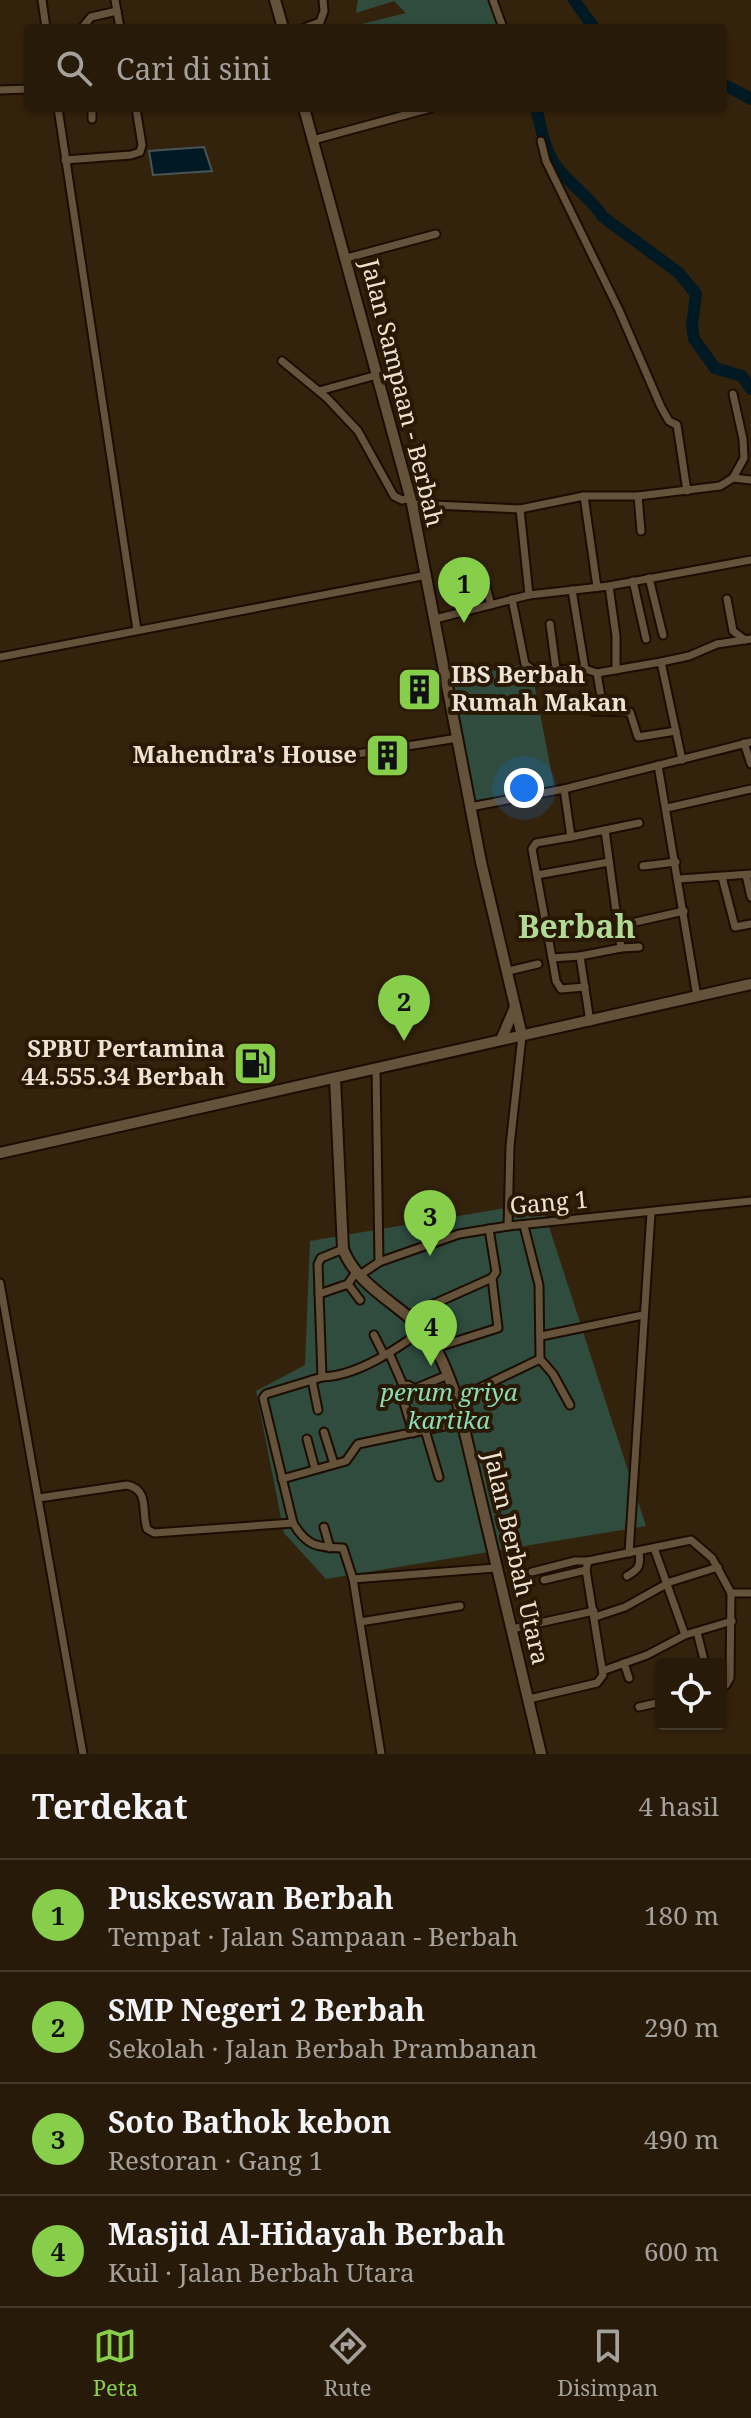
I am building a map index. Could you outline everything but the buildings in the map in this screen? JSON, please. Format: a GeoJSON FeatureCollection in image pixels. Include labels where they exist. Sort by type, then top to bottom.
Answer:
{"type":"FeatureCollection","features":[{"type":"Feature","properties":{"kind":"main road"},"geometry":{"type":"LineString","coordinates":[[275,0],[282,24]]}},
{"type":"Feature","properties":{"kind":"main road","name":"Jalan Sampaan - Berbah"},"geometry":{"type":"LineString","coordinates":[[305,112],[411,501],[488,895],[522,1036]]}},
{"type":"Feature","properties":{"kind":"main road"},"geometry":{"type":"LineString","coordinates":[[0,1153],[751,984]]}},
{"type":"Feature","properties":{"kind":"main road"},"geometry":{"type":"LineString","coordinates":[[501,1040],[516,1005]]}},
{"type":"Feature","properties":{"kind":"main road","name":"Jalan Berbah Utara"},"geometry":{"type":"LineString","coordinates":[[335,1079],[343,1249],[358,1273],[423,1330],[448,1375],[463,1422],[541,1754]]}},
{"type":"Feature","properties":{"kind":"street"},"geometry":{"type":"LineString","coordinates":[[42,0],[45,24]]}},
{"type":"Feature","properties":{"kind":"street"},"geometry":{"type":"LineString","coordinates":[[115,0],[119,24]]}},
{"type":"Feature","properties":{"kind":"street"},"geometry":{"type":"LineString","coordinates":[[315,24],[320,22],[324,11],[323,0]]}},
{"type":"Feature","properties":{"kind":"street"},"geometry":{"type":"LineString","coordinates":[[493,0],[502,24]]}},
{"type":"Feature","properties":{"kind":"street"},"geometry":{"type":"LineString","coordinates":[[85,24],[91,17],[117,11]]}},
{"type":"Feature","properties":{"kind":"street"},"geometry":{"type":"LineString","coordinates":[[0,90],[24,89]]}},
{"type":"Feature","properties":{"kind":"street"},"geometry":{"type":"LineString","coordinates":[[59,112],[137,630]]}},
{"type":"Feature","properties":{"kind":"street"},"geometry":{"type":"LineString","coordinates":[[92,112],[92,119]]}},
{"type":"Feature","properties":{"kind":"street"},"geometry":{"type":"LineString","coordinates":[[65,160],[140,152],[142,145],[137,112]]}},
{"type":"Feature","properties":{"kind":"street"},"geometry":{"type":"LineString","coordinates":[[313,140],[416,112]]}},
{"type":"Feature","properties":{"kind":"street"},"geometry":{"type":"LineString","coordinates":[[541,141],[551,173],[614,298],[661,407],[669,421],[677,425],[687,491]]}},
{"type":"Feature","properties":{"kind":"street"},"geometry":{"type":"LineString","coordinates":[[347,258],[436,234]]}},
{"type":"Feature","properties":{"kind":"street"},"geometry":{"type":"LineString","coordinates":[[282,361],[319,391],[361,436],[394,496],[411,501],[520,509],[584,496],[638,496],[711,489],[728,483],[741,467],[745,448],[733,394]]}},
{"type":"Feature","properties":{"kind":"street"},"geometry":{"type":"LineString","coordinates":[[319,391],[377,375]]}},
{"type":"Feature","properties":{"kind":"street"},"geometry":{"type":"LineString","coordinates":[[733,478],[751,480]]}},
{"type":"Feature","properties":{"kind":"street"},"geometry":{"type":"LineString","coordinates":[[584,496],[597,587]]}},
{"type":"Feature","properties":{"kind":"street"},"geometry":{"type":"LineString","coordinates":[[638,496],[641,531]]}},
{"type":"Feature","properties":{"kind":"street"},"geometry":{"type":"LineString","coordinates":[[520,509],[529,595]]}},
{"type":"Feature","properties":{"kind":"street"},"geometry":{"type":"LineString","coordinates":[[435,619],[529,595],[609,586],[751,560]]}},
{"type":"Feature","properties":{"kind":"street"},"geometry":{"type":"LineString","coordinates":[[0,657],[427,575]]}},
{"type":"Feature","properties":{"kind":"street"},"geometry":{"type":"LineString","coordinates":[[649,578],[663,635]]}},
{"type":"Feature","properties":{"kind":"street"},"geometry":{"type":"LineString","coordinates":[[633,581],[646,639]]}},
{"type":"Feature","properties":{"kind":"street"},"geometry":{"type":"LineString","coordinates":[[485,583],[491,605]]}},
{"type":"Feature","properties":{"kind":"street"},"geometry":{"type":"LineString","coordinates":[[609,586],[616,636],[616,670]]}},
{"type":"Feature","properties":{"kind":"street"},"geometry":{"type":"LineString","coordinates":[[572,590],[585,669]]}},
{"type":"Feature","properties":{"kind":"street"},"geometry":{"type":"LineString","coordinates":[[512,599],[525,664],[533,670],[585,669],[597,673],[689,656],[717,644],[748,640]]}},
{"type":"Feature","properties":{"kind":"street"},"geometry":{"type":"LineString","coordinates":[[727,599],[733,631],[748,640]]}},
{"type":"Feature","properties":{"kind":"street"},"geometry":{"type":"LineString","coordinates":[[550,624],[556,669]]}},
{"type":"Feature","properties":{"kind":"street"},"geometry":{"type":"LineString","coordinates":[[661,662],[682,760]]}},
{"type":"Feature","properties":{"kind":"street"},"geometry":{"type":"LineString","coordinates":[[597,673],[601,697]]}},
{"type":"Feature","properties":{"kind":"street"},"geometry":{"type":"LineString","coordinates":[[593,711],[630,712],[638,737],[676,731]]}},
{"type":"Feature","properties":{"kind":"street"},"geometry":{"type":"LineString","coordinates":[[325,759],[458,738]]}},
{"type":"Feature","properties":{"kind":"street"},"geometry":{"type":"LineString","coordinates":[[470,807],[564,789],[748,743],[751,764]]}},
{"type":"Feature","properties":{"kind":"street"},"geometry":{"type":"LineString","coordinates":[[658,765],[697,997]]}},
{"type":"Feature","properties":{"kind":"street"},"geometry":{"type":"LineString","coordinates":[[564,789],[571,837]]}},
{"type":"Feature","properties":{"kind":"street"},"geometry":{"type":"LineString","coordinates":[[667,808],[751,789]]}},
{"type":"Feature","properties":{"kind":"street"},"geometry":{"type":"LineString","coordinates":[[585,987],[561,989],[556,981],[533,845],[639,823]]}},
{"type":"Feature","properties":{"kind":"street"},"geometry":{"type":"LineString","coordinates":[[605,830],[621,948]]}},
{"type":"Feature","properties":{"kind":"street"},"geometry":{"type":"LineString","coordinates":[[537,875],[609,862]]}},
{"type":"Feature","properties":{"kind":"street"},"geometry":{"type":"LineString","coordinates":[[643,866],[676,862]]}},
{"type":"Feature","properties":{"kind":"street"},"geometry":{"type":"LineString","coordinates":[[679,879],[748,874],[751,897]]}},
{"type":"Feature","properties":{"kind":"street"},"geometry":{"type":"LineString","coordinates":[[722,877],[735,927],[751,924]]}},
{"type":"Feature","properties":{"kind":"street"},"geometry":{"type":"LineString","coordinates":[[618,926],[684,911]]}},
{"type":"Feature","properties":{"kind":"street"},"geometry":{"type":"LineString","coordinates":[[552,958],[639,947]]}},
{"type":"Feature","properties":{"kind":"street"},"geometry":{"type":"LineString","coordinates":[[580,956],[590,1022]]}},
{"type":"Feature","properties":{"kind":"street"},"geometry":{"type":"LineString","coordinates":[[508,971],[538,964]]}},
{"type":"Feature","properties":{"kind":"street"},"geometry":{"type":"LineString","coordinates":[[508,1226],[510,1146],[522,1036]]}},
{"type":"Feature","properties":{"kind":"street"},"geometry":{"type":"LineString","coordinates":[[376,1069],[379,1262]]}},
{"type":"Feature","properties":{"kind":"street","name":"Gang 1"},"geometry":{"type":"LineString","coordinates":[[358,1273],[438,1240],[489,1229],[751,1201]]}},
{"type":"Feature","properties":{"kind":"street"},"geometry":{"type":"LineString","coordinates":[[629,1553],[651,1213]]}},
{"type":"Feature","properties":{"kind":"street"},"geometry":{"type":"LineString","coordinates":[[524,1226],[539,1285],[540,1359],[553,1374],[570,1405]]}},
{"type":"Feature","properties":{"kind":"street"},"geometry":{"type":"LineString","coordinates":[[407,1316],[492,1278],[496,1272],[489,1229]]}},
{"type":"Feature","properties":{"kind":"street"},"geometry":{"type":"LineString","coordinates":[[322,1377],[319,1261],[343,1249]]}},
{"type":"Feature","properties":{"kind":"street"},"geometry":{"type":"LineString","coordinates":[[319,1294],[348,1284],[358,1273]]}},
{"type":"Feature","properties":{"kind":"street"},"geometry":{"type":"LineString","coordinates":[[435,1348],[498,1328],[492,1278]]}},
{"type":"Feature","properties":{"kind":"street"},"geometry":{"type":"LineString","coordinates":[[0,1283],[83,1754]]}},
{"type":"Feature","properties":{"kind":"street"},"geometry":{"type":"LineString","coordinates":[[348,1284],[360,1300]]}},
{"type":"Feature","properties":{"kind":"street"},"geometry":{"type":"LineString","coordinates":[[541,1336],[643,1315]]}},
{"type":"Feature","properties":{"kind":"street"},"geometry":{"type":"LineString","coordinates":[[381,1754],[353,1579],[345,1551],[343,1548],[321,1548],[301,1536],[293,1523],[264,1396],[341,1374],[386,1354],[423,1330]]}},
{"type":"Feature","properties":{"kind":"street"},"geometry":{"type":"LineString","coordinates":[[374,1335],[403,1390],[413,1433]]}},
{"type":"Feature","properties":{"kind":"street"},"geometry":{"type":"LineString","coordinates":[[457,1399],[540,1359]]}},
{"type":"Feature","properties":{"kind":"street"},"geometry":{"type":"LineString","coordinates":[[403,1390],[415,1389],[448,1375]]}},
{"type":"Feature","properties":{"kind":"street"},"geometry":{"type":"LineString","coordinates":[[312,1380],[318,1410]]}},
{"type":"Feature","properties":{"kind":"street"},"geometry":{"type":"LineString","coordinates":[[282,1479],[349,1458],[358,1444],[463,1422]]}},
{"type":"Feature","properties":{"kind":"street"},"geometry":{"type":"LineString","coordinates":[[425,1430],[439,1477]]}},
{"type":"Feature","properties":{"kind":"street"},"geometry":{"type":"LineString","coordinates":[[324,1432],[334,1464]]}},
{"type":"Feature","properties":{"kind":"street"},"geometry":{"type":"LineString","coordinates":[[307,1439],[315,1469]]}},
{"type":"Feature","properties":{"kind":"street"},"geometry":{"type":"LineString","coordinates":[[39,1498],[127,1485],[137,1487],[142,1493],[147,1529],[154,1533],[293,1523]]}},
{"type":"Feature","properties":{"kind":"street"},"geometry":{"type":"LineString","coordinates":[[324,1527],[330,1548]]}},
{"type":"Feature","properties":{"kind":"street"},"geometry":{"type":"LineString","coordinates":[[532,1572],[691,1540],[705,1550],[718,1567],[731,1593],[730,1678],[727,1684]]}},
{"type":"Feature","properties":{"kind":"street"},"geometry":{"type":"LineString","coordinates":[[654,1548],[685,1635]]}},
{"type":"Feature","properties":{"kind":"street"},"geometry":{"type":"LineString","coordinates":[[627,1576],[641,1563],[639,1552]]}},
{"type":"Feature","properties":{"kind":"street"},"geometry":{"type":"LineString","coordinates":[[588,1561],[586,1570],[605,1670]]}},
{"type":"Feature","properties":{"kind":"street"},"geometry":{"type":"LineString","coordinates":[[512,1629],[625,1607],[670,1582],[718,1567]]}},
{"type":"Feature","properties":{"kind":"street"},"geometry":{"type":"LineString","coordinates":[[353,1579],[495,1568]]}},
{"type":"Feature","properties":{"kind":"street"},"geometry":{"type":"LineString","coordinates":[[544,1580],[586,1570]]}},
{"type":"Feature","properties":{"kind":"street"},"geometry":{"type":"LineString","coordinates":[[731,1593],[751,1593]]}},
{"type":"Feature","properties":{"kind":"street"},"geometry":{"type":"LineString","coordinates":[[360,1622],[460,1606]]}},
{"type":"Feature","properties":{"kind":"street"},"geometry":{"type":"LineString","coordinates":[[529,1699],[597,1683],[605,1670],[647,1655],[685,1635],[732,1621]]}},
{"type":"Feature","properties":{"kind":"street"},"geometry":{"type":"LineString","coordinates":[[697,1632],[704,1658]]}},
{"type":"Feature","properties":{"kind":"street"},"geometry":{"type":"LineString","coordinates":[[624,1663],[629,1678]]}},
{"type":"Feature","properties":{"kind":"street"},"geometry":{"type":"LineString","coordinates":[[639,1707],[655,1703]]}},
{"type":"Feature","properties":{"kind":"green space"},"geometry":{"type":"Polygon","coordinates":[[[358,0],[492,0],[500,24],[362,24],[406,13],[394,1],[356,13],[358,0]]]}},
{"type":"Feature","properties":{"kind":"green space"},"geometry":{"type":"Polygon","coordinates":[[[530,663],[556,795],[471,812],[445,680],[530,663]]]}},
{"type":"Feature","properties":{"kind":"green space","name":"perum griya kartika"},"geometry":{"type":"Polygon","coordinates":[[[541,1202],[646,1526],[326,1579],[284,1533],[256,1391],[305,1365],[310,1241],[541,1202]]]}},
{"type":"Feature","properties":{"kind":"water"},"geometry":{"type":"Polygon","coordinates":[[[204,147],[212,171],[153,175],[149,151],[204,147]]]}},
{"type":"Feature","properties":{"kind":"waterway"},"geometry":{"type":"LineString","coordinates":[[574,0],[591,24]]}},
{"type":"Feature","properties":{"kind":"waterway"},"geometry":{"type":"LineString","coordinates":[[727,86],[751,99]]}},
{"type":"Feature","properties":{"kind":"waterway"},"geometry":{"type":"LineString","coordinates":[[537,112],[554,163],[603,217],[679,273],[696,294],[692,326],[694,339],[715,368],[742,376],[751,389]]}},
{"type":"Feature","properties":{"kind":"place","name":"Puskeswan Berbah"},"geometry":{"type":"Point","coordinates":[464,623]}},
{"type":"Feature","properties":{"kind":"place","name":"IBS Berbah Rumah Makan"},"geometry":{"type":"Point","coordinates":[420,689]}},
{"type":"Feature","properties":{"kind":"place","name":"Mahendra's House"},"geometry":{"type":"Point","coordinates":[388,755]}},
{"type":"Feature","properties":{"kind":"place","name":"SMP Negeri 2 Berbah"},"geometry":{"type":"Point","coordinates":[404,1041]}},
{"type":"Feature","properties":{"kind":"place","name":"SPBU Pertamina 44.555.34 Berbah"},"geometry":{"type":"Point","coordinates":[256,1063]}},
{"type":"Feature","properties":{"kind":"place","name":"Soto Bathok kebon"},"geometry":{"type":"Point","coordinates":[430,1256]}},
{"type":"Feature","properties":{"kind":"place","name":"Masjid Al-Hidayah Berbah"},"geometry":{"type":"Point","coordinates":[431,1366]}},
{"type":"Feature","properties":{"kind":"district","name":"Berbah"},"geometry":{"type":"Point","coordinates":[577,927]}}]}
